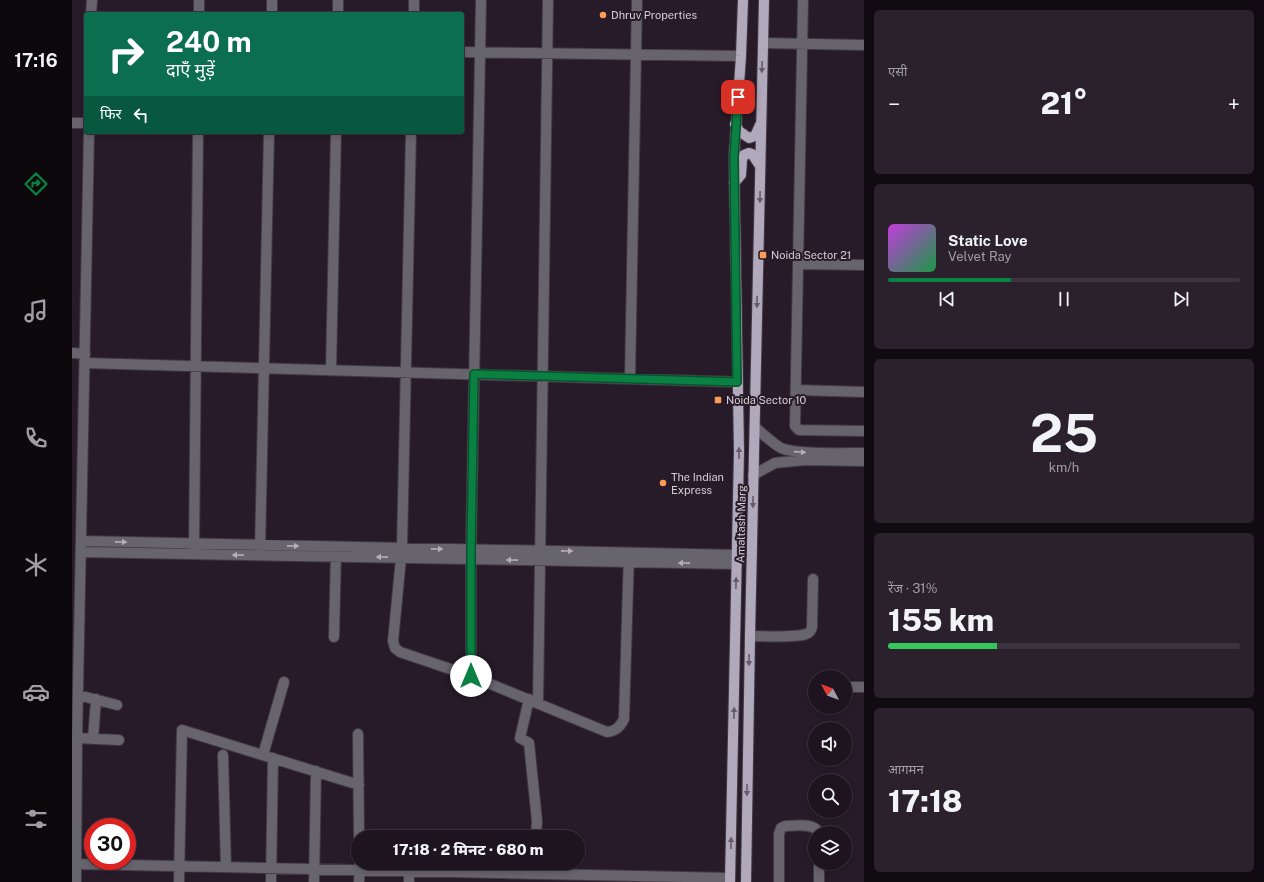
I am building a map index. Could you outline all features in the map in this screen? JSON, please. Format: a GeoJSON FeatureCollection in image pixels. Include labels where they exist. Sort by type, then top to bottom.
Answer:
{"type":"FeatureCollection","features":[{"type":"Feature","properties":{"kind":"main road","name":"Amaltash Marg"},"geometry":{"type":"LineString","coordinates":[[730,880],[739,451],[734,183],[735,124],[741,56],[743,0]]}},
{"type":"Feature","properties":{"kind":"main road","name":"Amaltash Marg"},"geometry":{"type":"LineString","coordinates":[[746,882],[755,427],[762,263],[760,167],[764,0]]}},
{"type":"Feature","properties":{"kind":"main road"},"geometry":{"type":"LineString","coordinates":[[735,124],[739,131],[749,138],[755,136],[761,123]]}},
{"type":"Feature","properties":{"kind":"main road","name":"Amaltash Marg"},"geometry":{"type":"LineString","coordinates":[[734,183],[741,175],[742,160],[744,155],[749,153],[752,154],[760,167]]}},
{"type":"Feature","properties":{"kind":"street"},"geometry":{"type":"LineString","coordinates":[[91,12],[92,0]]}},
{"type":"Feature","properties":{"kind":"street"},"geometry":{"type":"LineString","coordinates":[[199,0],[199,12]]}},
{"type":"Feature","properties":{"kind":"street"},"geometry":{"type":"LineString","coordinates":[[272,0],[272,12]]}},
{"type":"Feature","properties":{"kind":"street"},"geometry":{"type":"LineString","coordinates":[[338,0],[338,12]]}},
{"type":"Feature","properties":{"kind":"street"},"geometry":{"type":"LineString","coordinates":[[414,0],[414,12]]}},
{"type":"Feature","properties":{"kind":"street"},"geometry":{"type":"LineString","coordinates":[[471,676],[471,554],[481,0]]}},
{"type":"Feature","properties":{"kind":"street"},"geometry":{"type":"LineString","coordinates":[[536,830],[536,808],[529,743],[520,738],[533,701],[541,556],[548,0]]}},
{"type":"Feature","properties":{"kind":"street"},"geometry":{"type":"LineString","coordinates":[[630,378],[637,0]]}},
{"type":"Feature","properties":{"kind":"street"},"geometry":{"type":"LineString","coordinates":[[803,0],[797,390],[795,426],[799,430],[864,431]]}},
{"type":"Feature","properties":{"kind":"street"},"geometry":{"type":"LineString","coordinates":[[763,43],[864,45]]}},
{"type":"Feature","properties":{"kind":"street"},"geometry":{"type":"LineString","coordinates":[[464,52],[741,56]]}},
{"type":"Feature","properties":{"kind":"street"},"geometry":{"type":"LineString","coordinates":[[72,123],[84,123]]}},
{"type":"Feature","properties":{"kind":"street"},"geometry":{"type":"LineString","coordinates":[[76,882],[75,737],[78,696],[82,552],[89,134]]}},
{"type":"Feature","properties":{"kind":"street"},"geometry":{"type":"LineString","coordinates":[[194,554],[198,134]]}},
{"type":"Feature","properties":{"kind":"street"},"geometry":{"type":"LineString","coordinates":[[260,550],[269,134]]}},
{"type":"Feature","properties":{"kind":"street"},"geometry":{"type":"LineString","coordinates":[[331,370],[336,134]]}},
{"type":"Feature","properties":{"kind":"street"},"geometry":{"type":"LineString","coordinates":[[411,134],[402,553],[393,641],[395,648],[400,652],[471,676],[607,732],[614,732],[624,720],[629,557]]}},
{"type":"Feature","properties":{"kind":"street"},"geometry":{"type":"LineString","coordinates":[[799,264],[864,265]]}},
{"type":"Feature","properties":{"kind":"street"},"geometry":{"type":"LineString","coordinates":[[72,353],[85,358],[196,366],[737,382]]}},
{"type":"Feature","properties":{"kind":"street"},"geometry":{"type":"LineString","coordinates":[[797,390],[864,392]]}},
{"type":"Feature","properties":{"kind":"street"},"geometry":{"type":"LineString","coordinates":[[755,427],[781,448],[785,454],[779,463]]}},
{"type":"Feature","properties":{"kind":"street"},"geometry":{"type":"LineString","coordinates":[[781,448],[790,451],[862,457]]}},
{"type":"Feature","properties":{"kind":"street"},"geometry":{"type":"LineString","coordinates":[[754,475],[779,463],[862,457]]}},
{"type":"Feature","properties":{"kind":"street"},"geometry":{"type":"LineString","coordinates":[[82,541],[194,543],[260,550],[737,560]]}},
{"type":"Feature","properties":{"kind":"street"},"geometry":{"type":"LineString","coordinates":[[82,552],[194,554],[260,550]]}},
{"type":"Feature","properties":{"kind":"street"},"geometry":{"type":"LineString","coordinates":[[334,637],[336,552]]}},
{"type":"Feature","properties":{"kind":"street"},"geometry":{"type":"LineString","coordinates":[[750,636],[792,636],[807,634],[810,632],[812,627],[813,579]]}},
{"type":"Feature","properties":{"kind":"street"},"geometry":{"type":"LineString","coordinates":[[263,755],[284,682]]}},
{"type":"Feature","properties":{"kind":"street"},"geometry":{"type":"LineString","coordinates":[[852,686],[864,687]]}},
{"type":"Feature","properties":{"kind":"street"},"geometry":{"type":"LineString","coordinates":[[78,696],[117,705]]}},
{"type":"Feature","properties":{"kind":"street"},"geometry":{"type":"LineString","coordinates":[[93,739],[96,700]]}},
{"type":"Feature","properties":{"kind":"street"},"geometry":{"type":"LineString","coordinates":[[179,882],[182,730],[359,785]]}},
{"type":"Feature","properties":{"kind":"street"},"geometry":{"type":"LineString","coordinates":[[358,734],[359,830]]}},
{"type":"Feature","properties":{"kind":"street"},"geometry":{"type":"LineString","coordinates":[[75,737],[119,740]]}},
{"type":"Feature","properties":{"kind":"street"},"geometry":{"type":"LineString","coordinates":[[223,755],[226,867]]}},
{"type":"Feature","properties":{"kind":"street"},"geometry":{"type":"LineString","coordinates":[[271,882],[273,758]]}},
{"type":"Feature","properties":{"kind":"street"},"geometry":{"type":"LineString","coordinates":[[314,882],[316,771]]}},
{"type":"Feature","properties":{"kind":"street"},"geometry":{"type":"LineString","coordinates":[[779,882],[781,828],[785,826],[808,826]]}},
{"type":"Feature","properties":{"kind":"street"},"geometry":{"type":"LineString","coordinates":[[76,864],[314,869],[351,867]]}},
{"type":"Feature","properties":{"kind":"street"},"geometry":{"type":"LineString","coordinates":[[359,882],[360,870]]}},
{"type":"Feature","properties":{"kind":"street"},"geometry":{"type":"LineString","coordinates":[[397,870],[451,877],[502,878],[529,874],[599,879],[730,880]]}},
{"type":"Feature","properties":{"kind":"street"},"geometry":{"type":"LineString","coordinates":[[529,874],[530,870]]}},
{"type":"Feature","properties":{"kind":"street"},"geometry":{"type":"LineString","coordinates":[[819,870],[819,882]]}},
{"type":"Feature","properties":{"kind":"street"},"geometry":{"type":"LineString","coordinates":[[409,871],[409,882]]}},
{"type":"Feature","properties":{"kind":"place","name":"Dhruv Properties"},"geometry":{"type":"Point","coordinates":[603,15]}},
{"type":"Feature","properties":{"kind":"place","name":"Noida Sector 21"},"geometry":{"type":"Point","coordinates":[763,255]}},
{"type":"Feature","properties":{"kind":"place","name":"Noida Sector 10"},"geometry":{"type":"Point","coordinates":[718,400]}},
{"type":"Feature","properties":{"kind":"place","name":"The Indian Express"},"geometry":{"type":"Point","coordinates":[663,483]}},
{"type":"Feature","properties":{"kind":"route"},"geometry":{"type":"LineString","coordinates":[[471,676],[471,549],[474,374],[737,382],[734,157],[738,97]]}}]}
